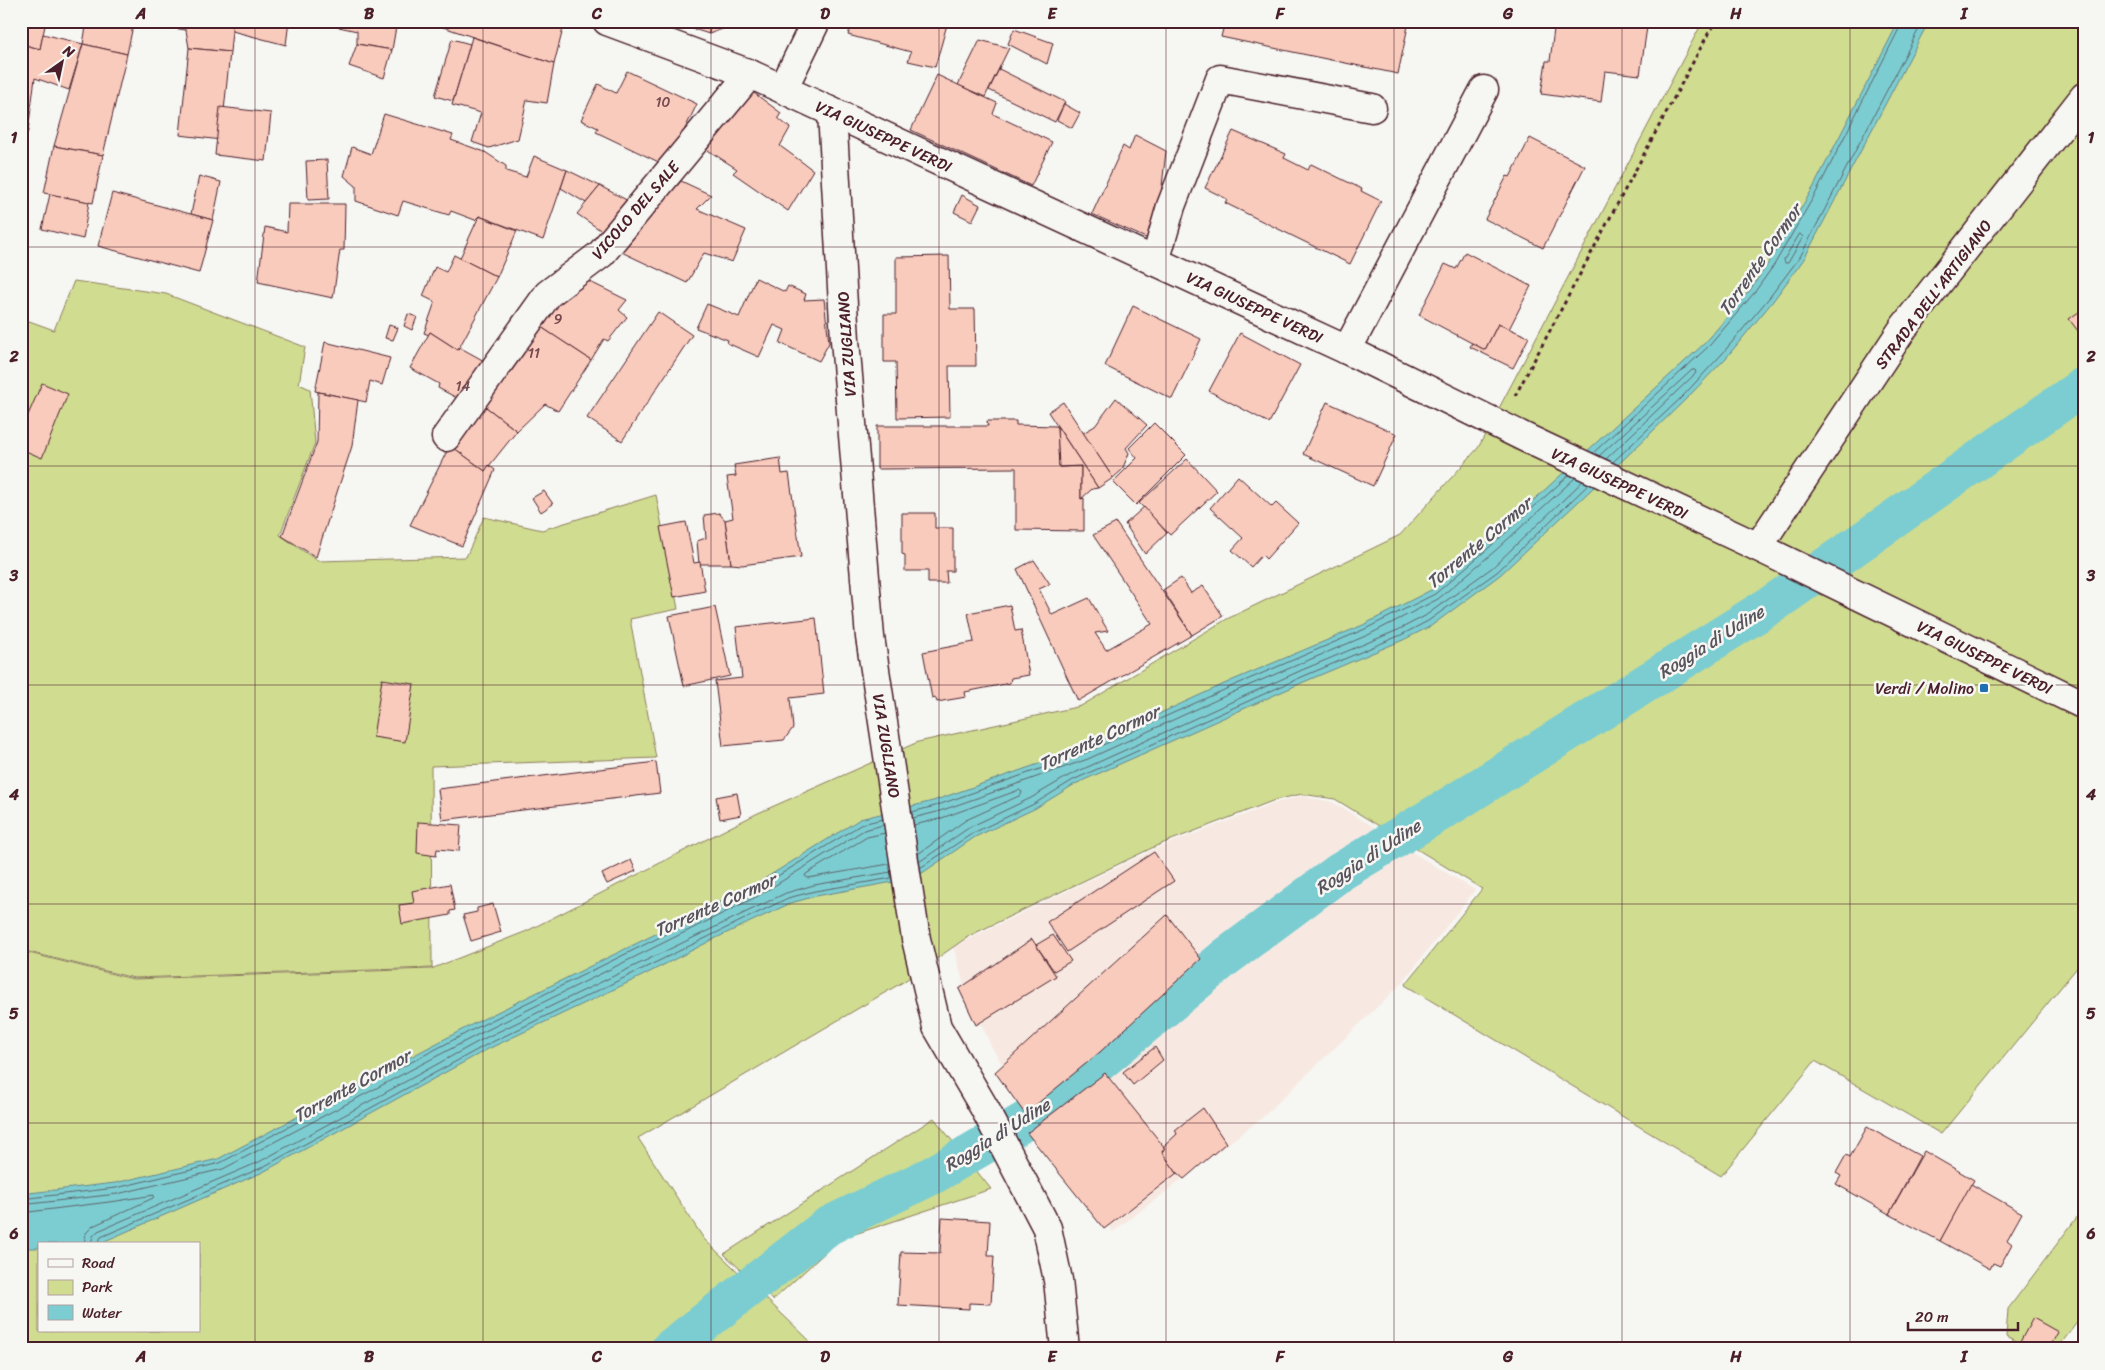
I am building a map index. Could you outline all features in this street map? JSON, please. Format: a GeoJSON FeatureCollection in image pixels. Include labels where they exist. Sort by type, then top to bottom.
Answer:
{"type":"FeatureCollection","features":[{"type":"Feature","properties":{"kind":"street","name":"VIA GIUSEPPE VERDI"},"geometry":{"type":"LineString","coordinates":[[607,21],[750,74],[1347,350],[1500,426],[2084,705]]}},
{"type":"Feature","properties":{"kind":"street"},"geometry":{"type":"LineString","coordinates":[[783,89],[816,21]]}},
{"type":"Feature","properties":{"kind":"street","name":"VICOLO DEL SALE"},"geometry":{"type":"LineString","coordinates":[[446,437],[548,294],[601,254],[750,74]]}},
{"type":"Feature","properties":{"kind":"street"},"geometry":{"type":"LineString","coordinates":[[1156,262],[1171,206],[1220,79],[1372,108]]}},
{"type":"Feature","properties":{"kind":"street"},"geometry":{"type":"LineString","coordinates":[[1347,350],[1484,90]]}},
{"type":"Feature","properties":{"kind":"street","name":"STRADA DELL'ARTIGIANO"},"geometry":{"type":"LineString","coordinates":[[1748,543],[1904,326],[2084,97]]}},
{"type":"Feature","properties":{"kind":"street","name":"VIA ZUGLIANO"},"geometry":{"type":"LineString","coordinates":[[832,112],[845,340],[868,617],[916,939],[937,1026],[984,1109],[1047,1228],[1058,1280],[1065,1349]]}},
{"type":"Feature","properties":{"kind":"path"},"geometry":{"type":"LineString","coordinates":[[1500,426],[1715,21]]}},
{"type":"Feature","properties":{"kind":"shaded area"},"geometry":{"type":"Polygon","coordinates":[[[1301,796],[1332,802],[1391,837],[1336,868],[1203,965],[1031,1112],[991,1046],[963,982],[953,946],[1157,848],[1275,803],[1301,796]]]}},
{"type":"Feature","properties":{"kind":"shaded area"},"geometry":{"type":"Polygon","coordinates":[[[1402,846],[1475,890],[1402,983],[1263,1117],[1113,1232],[1031,1124],[1216,975],[1343,880],[1402,846]]]}},
{"type":"Feature","properties":{"kind":"green space"},"geometry":{"type":"Polygon","coordinates":[[[1703,21],[2084,21],[2084,959],[1941,1134],[1815,1061],[1721,1176],[1405,985],[1482,889],[1335,799],[1302,794],[1275,800],[1156,846],[969,936],[903,982],[638,1138],[704,1239],[810,1341],[796,1349],[21,1349],[21,951],[133,979],[431,969],[527,931],[756,814],[918,742],[1081,706],[1227,619],[1400,535],[1478,448],[1703,21]]]}},
{"type":"Feature","properties":{"kind":"green space"},"geometry":{"type":"Polygon","coordinates":[[[74,281],[166,294],[305,347],[299,384],[310,389],[315,443],[280,535],[318,561],[466,557],[484,517],[542,530],[656,495],[678,609],[630,619],[656,758],[431,766],[432,968],[134,978],[21,950],[21,318],[54,330],[74,281]]]}},
{"type":"Feature","properties":{"kind":"green space"},"geometry":{"type":"Polygon","coordinates":[[[934,1118],[991,1189],[840,1239],[773,1300],[724,1254],[934,1118]]]}},
{"type":"Feature","properties":{"kind":"green space"},"geometry":{"type":"Polygon","coordinates":[[[2081,1212],[2084,1214],[2084,1313],[2057,1349],[2030,1349],[2006,1337],[2008,1309],[2081,1212]]]}},
{"type":"Feature","properties":{"kind":"water","name":"Torrente Cormor"},"geometry":{"type":"Polygon","coordinates":[[[1899,21],[1929,21],[1804,259],[1773,301],[1726,358],[1625,458],[1500,575],[1431,626],[1075,784],[1036,808],[975,837],[915,878],[816,896],[791,903],[716,938],[640,977],[488,1049],[263,1172],[103,1242],[38,1242],[38,1248],[21,1248],[21,1194],[115,1183],[218,1159],[471,1025],[753,886],[860,819],[933,801],[1084,748],[1233,680],[1363,625],[1433,589],[1489,541],[1706,342],[1750,290],[1813,188],[1899,21]]]}},
{"type":"Feature","properties":{"kind":"building"},"geometry":{"type":"Polygon","coordinates":[[[21,21],[46,21],[40,49],[21,44],[21,21]]]}},
{"type":"Feature","properties":{"kind":"building"},"geometry":{"type":"Polygon","coordinates":[[[87,21],[134,21],[127,54],[83,44],[87,21]]]}},
{"type":"Feature","properties":{"kind":"building"},"geometry":{"type":"Polygon","coordinates":[[[166,21],[233,21],[230,52],[189,48],[186,30],[165,27],[166,21]]]}},
{"type":"Feature","properties":{"kind":"building"},"geometry":{"type":"Polygon","coordinates":[[[233,21],[289,21],[286,45],[232,31],[233,21]]]}},
{"type":"Feature","properties":{"kind":"building"},"geometry":{"type":"Polygon","coordinates":[[[312,21],[397,21],[392,50],[357,44],[357,31],[312,21]]]}},
{"type":"Feature","properties":{"kind":"building"},"geometry":{"type":"Polygon","coordinates":[[[425,21],[565,21],[554,64],[425,21]]]}},
{"type":"Feature","properties":{"kind":"building"},"geometry":{"type":"Polygon","coordinates":[[[669,21],[710,21],[709,34],[669,21]]]}},
{"type":"Feature","properties":{"kind":"building"},"geometry":{"type":"Polygon","coordinates":[[[710,21],[744,21],[709,34],[710,21]]]}},
{"type":"Feature","properties":{"kind":"building"},"geometry":{"type":"Polygon","coordinates":[[[853,21],[948,21],[935,67],[908,61],[911,52],[848,35],[853,21]]]}},
{"type":"Feature","properties":{"kind":"building"},"geometry":{"type":"Polygon","coordinates":[[[1225,21],[1409,21],[1398,74],[1221,37],[1225,21]]]}},
{"type":"Feature","properties":{"kind":"building"},"geometry":{"type":"Polygon","coordinates":[[[1555,21],[1604,21],[1647,27],[1640,75],[1605,71],[1601,102],[1541,94],[1546,61],[1550,61],[1555,21]]]}},
{"type":"Feature","properties":{"kind":"building"},"geometry":{"type":"Polygon","coordinates":[[[1014,29],[1053,43],[1047,64],[1008,44],[1014,29]]]}},
{"type":"Feature","properties":{"kind":"building"},"geometry":{"type":"Polygon","coordinates":[[[43,34],[83,44],[69,90],[35,78],[28,131],[21,151],[21,44],[40,49],[43,34]]]}},
{"type":"Feature","properties":{"kind":"building"},"geometry":{"type":"Polygon","coordinates":[[[472,37],[554,64],[547,103],[527,100],[518,139],[489,148],[472,142],[481,113],[452,105],[472,37]]]}},
{"type":"Feature","properties":{"kind":"building"},"geometry":{"type":"Polygon","coordinates":[[[452,39],[470,44],[453,101],[435,96],[452,39]]]}},
{"type":"Feature","properties":{"kind":"building"},"geometry":{"type":"Polygon","coordinates":[[[980,40],[1009,48],[985,97],[958,85],[980,40]]]}},
{"type":"Feature","properties":{"kind":"building"},"geometry":{"type":"Polygon","coordinates":[[[83,44],[127,54],[103,155],[54,146],[83,44]]]}},
{"type":"Feature","properties":{"kind":"building"},"geometry":{"type":"Polygon","coordinates":[[[357,44],[392,50],[384,78],[349,66],[357,44]]]}},
{"type":"Feature","properties":{"kind":"building"},"geometry":{"type":"Polygon","coordinates":[[[189,48],[230,52],[221,140],[180,135],[189,48]]]}},
{"type":"Feature","properties":{"kind":"building"},"geometry":{"type":"Polygon","coordinates":[[[999,69],[1065,102],[1055,122],[989,90],[999,69]]]}},
{"type":"Feature","properties":{"kind":"building"},"geometry":{"type":"Polygon","coordinates":[[[627,71],[697,104],[667,166],[596,132],[598,128],[581,120],[598,84],[616,93],[627,71]]]}},
{"type":"Feature","properties":{"kind":"building"},"geometry":{"type":"Polygon","coordinates":[[[937,75],[997,103],[993,114],[1052,142],[1031,186],[911,130],[937,75]]]}},
{"type":"Feature","properties":{"kind":"building"},"geometry":{"type":"Polygon","coordinates":[[[750,90],[781,113],[778,118],[790,128],[780,146],[813,170],[788,211],[733,173],[737,169],[703,147],[750,90]]]}},
{"type":"Feature","properties":{"kind":"building"},"geometry":{"type":"Polygon","coordinates":[[[1064,104],[1080,113],[1072,128],[1057,120],[1064,104]]]}},
{"type":"Feature","properties":{"kind":"building"},"geometry":{"type":"Polygon","coordinates":[[[220,107],[271,113],[266,161],[215,155],[220,107]]]}},
{"type":"Feature","properties":{"kind":"building"},"geometry":{"type":"Polygon","coordinates":[[[384,114],[453,135],[451,140],[485,152],[506,166],[506,171],[526,177],[534,156],[567,170],[543,240],[479,216],[475,220],[451,211],[449,215],[403,201],[398,215],[356,201],[356,186],[344,176],[352,147],[371,154],[384,114]]]}},
{"type":"Feature","properties":{"kind":"building"},"geometry":{"type":"Polygon","coordinates":[[[1233,131],[1286,154],[1284,158],[1308,170],[1311,164],[1362,189],[1361,191],[1381,201],[1350,264],[1225,203],[1227,199],[1205,188],[1233,131]]]}},
{"type":"Feature","properties":{"kind":"building"},"geometry":{"type":"Polygon","coordinates":[[[1135,135],[1166,151],[1158,221],[1148,239],[1092,214],[1123,146],[1129,150],[1135,135]]]}},
{"type":"Feature","properties":{"kind":"building"},"geometry":{"type":"Polygon","coordinates":[[[1530,138],[1585,166],[1543,248],[1485,219],[1507,176],[1510,177],[1530,138]]]}},
{"type":"Feature","properties":{"kind":"building"},"geometry":{"type":"Polygon","coordinates":[[[54,146],[103,155],[93,203],[44,193],[54,146]]]}},
{"type":"Feature","properties":{"kind":"building"},"geometry":{"type":"Polygon","coordinates":[[[327,160],[329,199],[308,200],[306,161],[327,160]]]}},
{"type":"Feature","properties":{"kind":"building"},"geometry":{"type":"Polygon","coordinates":[[[567,170],[600,186],[586,203],[561,188],[567,170]]]}},
{"type":"Feature","properties":{"kind":"building"},"geometry":{"type":"Polygon","coordinates":[[[199,176],[221,182],[213,220],[191,214],[199,176]]]}},
{"type":"Feature","properties":{"kind":"building"},"geometry":{"type":"Polygon","coordinates":[[[681,181],[711,195],[697,209],[746,230],[732,262],[704,253],[687,283],[613,248],[662,195],[666,198],[681,181]]]}},
{"type":"Feature","properties":{"kind":"building"},"geometry":{"type":"Polygon","coordinates":[[[600,186],[638,206],[612,238],[577,214],[600,186]]]}},
{"type":"Feature","properties":{"kind":"building"},"geometry":{"type":"Polygon","coordinates":[[[112,193],[213,220],[199,273],[98,246],[112,193]]]}},
{"type":"Feature","properties":{"kind":"building"},"geometry":{"type":"Polygon","coordinates":[[[50,194],[89,202],[83,239],[42,229],[50,194]]]}},
{"type":"Feature","properties":{"kind":"building"},"geometry":{"type":"Polygon","coordinates":[[[962,195],[980,205],[972,221],[954,212],[962,195]]]}},
{"type":"Feature","properties":{"kind":"building"},"geometry":{"type":"Polygon","coordinates":[[[288,204],[345,204],[344,250],[340,250],[333,298],[258,282],[265,227],[287,232],[288,204]]]}},
{"type":"Feature","properties":{"kind":"building"},"geometry":{"type":"Polygon","coordinates":[[[479,216],[517,231],[497,277],[460,258],[479,216]]]}},
{"type":"Feature","properties":{"kind":"building"},"geometry":{"type":"Polygon","coordinates":[[[1465,252],[1531,286],[1509,329],[1498,324],[1485,350],[1419,315],[1445,264],[1456,269],[1465,252]]]}},
{"type":"Feature","properties":{"kind":"building"},"geometry":{"type":"Polygon","coordinates":[[[454,255],[497,277],[458,350],[430,332],[429,335],[424,333],[435,302],[423,296],[435,267],[446,272],[454,255]]]}},
{"type":"Feature","properties":{"kind":"building"},"geometry":{"type":"Polygon","coordinates":[[[949,256],[950,309],[975,309],[976,366],[949,366],[950,417],[897,418],[896,362],[884,362],[884,314],[896,314],[896,257],[949,256]]]}},
{"type":"Feature","properties":{"kind":"building"},"geometry":{"type":"Polygon","coordinates":[[[756,278],[785,292],[788,286],[806,294],[804,300],[824,299],[829,343],[819,361],[780,343],[785,330],[774,325],[759,357],[727,343],[728,340],[696,328],[707,304],[739,317],[756,278]]]}},
{"type":"Feature","properties":{"kind":"building"},"geometry":{"type":"Polygon","coordinates":[[[584,279],[627,300],[619,310],[627,317],[608,341],[604,339],[591,360],[538,325],[556,295],[584,279]]]}},
{"type":"Feature","properties":{"kind":"building"},"geometry":{"type":"Polygon","coordinates":[[[1133,306],[1201,339],[1172,399],[1105,366],[1133,306]]]}},
{"type":"Feature","properties":{"kind":"building"},"geometry":{"type":"Polygon","coordinates":[[[2083,309],[2084,311],[2084,339],[2069,319],[2083,309]]]}},
{"type":"Feature","properties":{"kind":"building"},"geometry":{"type":"Polygon","coordinates":[[[658,312],[692,335],[622,441],[587,418],[658,312]]]}},
{"type":"Feature","properties":{"kind":"building"},"geometry":{"type":"Polygon","coordinates":[[[408,314],[417,317],[412,330],[404,326],[408,314]]]}},
{"type":"Feature","properties":{"kind":"building"},"geometry":{"type":"Polygon","coordinates":[[[1498,324],[1529,337],[1513,368],[1470,347],[1472,343],[1485,350],[1498,324]]]}},
{"type":"Feature","properties":{"kind":"building"},"geometry":{"type":"Polygon","coordinates":[[[389,325],[398,328],[393,340],[385,338],[389,325]]]}},
{"type":"Feature","properties":{"kind":"building"},"geometry":{"type":"Polygon","coordinates":[[[538,325],[591,360],[558,411],[545,404],[517,431],[486,407],[476,408],[438,388],[439,384],[410,368],[430,332],[458,350],[459,347],[506,373],[538,325]]]}},
{"type":"Feature","properties":{"kind":"building"},"geometry":{"type":"Polygon","coordinates":[[[1240,333],[1300,365],[1269,423],[1209,391],[1240,333]]]}},
{"type":"Feature","properties":{"kind":"building"},"geometry":{"type":"Polygon","coordinates":[[[325,342],[390,358],[382,385],[370,381],[366,402],[315,391],[325,342]]]}},
{"type":"Feature","properties":{"kind":"building"},"geometry":{"type":"Polygon","coordinates":[[[42,383],[68,394],[42,458],[21,449],[21,431],[42,383]]]}},
{"type":"Feature","properties":{"kind":"building"},"geometry":{"type":"Polygon","coordinates":[[[318,392],[358,400],[352,446],[316,557],[282,536],[317,442],[318,392]]]}},
{"type":"Feature","properties":{"kind":"building"},"geometry":{"type":"Polygon","coordinates":[[[1116,398],[1147,425],[1126,448],[1129,453],[1122,470],[1113,478],[1083,433],[1095,426],[1116,398]]]}},
{"type":"Feature","properties":{"kind":"building"},"geometry":{"type":"Polygon","coordinates":[[[1063,402],[1113,478],[1098,488],[1048,412],[1063,402]]]}},
{"type":"Feature","properties":{"kind":"building"},"geometry":{"type":"Polygon","coordinates":[[[1327,402],[1397,434],[1373,486],[1303,454],[1327,402]]]}},
{"type":"Feature","properties":{"kind":"building"},"geometry":{"type":"Polygon","coordinates":[[[486,407],[517,431],[485,471],[450,445],[476,408],[486,407]]]}},
{"type":"Feature","properties":{"kind":"building"},"geometry":{"type":"Polygon","coordinates":[[[987,421],[1016,421],[1016,425],[1057,426],[1059,467],[1081,466],[1081,499],[1084,498],[1084,531],[1016,530],[1016,468],[877,469],[877,426],[988,426],[987,421]]]}},
{"type":"Feature","properties":{"kind":"building"},"geometry":{"type":"Polygon","coordinates":[[[1154,423],[1186,455],[1136,505],[1113,482],[1137,458],[1129,448],[1154,423]]]}},
{"type":"Feature","properties":{"kind":"building"},"geometry":{"type":"Polygon","coordinates":[[[1057,426],[1098,488],[1092,489],[1081,499],[1081,466],[1059,467],[1057,426]]]}},
{"type":"Feature","properties":{"kind":"building"},"geometry":{"type":"Polygon","coordinates":[[[450,445],[485,471],[489,465],[495,470],[462,546],[410,525],[450,445]]]}},
{"type":"Feature","properties":{"kind":"building"},"geometry":{"type":"Polygon","coordinates":[[[780,458],[782,474],[789,473],[801,557],[742,565],[731,564],[725,520],[733,518],[727,477],[736,476],[734,465],[780,458]]]}},
{"type":"Feature","properties":{"kind":"building"},"geometry":{"type":"Polygon","coordinates":[[[1187,459],[1217,491],[1170,535],[1139,503],[1187,459]]]}},
{"type":"Feature","properties":{"kind":"building"},"geometry":{"type":"Polygon","coordinates":[[[1238,476],[1272,507],[1276,503],[1298,523],[1266,559],[1262,555],[1251,567],[1232,550],[1243,538],[1210,508],[1238,476]]]}},
{"type":"Feature","properties":{"kind":"building"},"geometry":{"type":"Polygon","coordinates":[[[544,491],[553,504],[541,512],[532,498],[544,491]]]}},
{"type":"Feature","properties":{"kind":"building"},"geometry":{"type":"Polygon","coordinates":[[[1144,507],[1167,533],[1145,554],[1125,524],[1144,507]]]}},
{"type":"Feature","properties":{"kind":"building"},"geometry":{"type":"Polygon","coordinates":[[[719,513],[725,520],[731,564],[699,564],[697,541],[706,538],[704,515],[719,513]]]}},
{"type":"Feature","properties":{"kind":"building"},"geometry":{"type":"Polygon","coordinates":[[[902,513],[935,513],[935,528],[953,528],[953,571],[946,571],[947,583],[928,583],[928,571],[905,571],[905,555],[902,554],[902,513]]]}},
{"type":"Feature","properties":{"kind":"building"},"geometry":{"type":"Polygon","coordinates":[[[686,522],[694,563],[700,562],[705,591],[674,597],[660,527],[686,522]]]}},
{"type":"Feature","properties":{"kind":"building"},"geometry":{"type":"Polygon","coordinates":[[[1116,523],[1192,635],[1078,701],[1017,569],[1034,560],[1050,584],[1039,589],[1052,615],[1089,598],[1108,631],[1095,633],[1106,650],[1152,624],[1093,535],[1116,523]]]}},
{"type":"Feature","properties":{"kind":"building"},"geometry":{"type":"Polygon","coordinates":[[[1181,578],[1191,593],[1203,586],[1223,616],[1192,635],[1163,590],[1181,578]]]}},
{"type":"Feature","properties":{"kind":"building"},"geometry":{"type":"Polygon","coordinates":[[[1010,605],[1015,631],[1021,630],[1029,675],[1011,678],[1010,683],[965,692],[966,697],[937,702],[935,697],[932,698],[923,652],[974,642],[968,613],[1010,605]]]}},
{"type":"Feature","properties":{"kind":"building"},"geometry":{"type":"Polygon","coordinates":[[[715,607],[730,676],[684,686],[669,616],[715,607]]]}},
{"type":"Feature","properties":{"kind":"building"},"geometry":{"type":"Polygon","coordinates":[[[816,618],[824,694],[790,698],[793,728],[784,740],[723,746],[715,681],[742,678],[736,627],[816,618]]]}},
{"type":"Feature","properties":{"kind":"building"},"geometry":{"type":"Polygon","coordinates":[[[382,679],[414,684],[405,742],[373,737],[382,679]]]}},
{"type":"Feature","properties":{"kind":"building"},"geometry":{"type":"Polygon","coordinates":[[[656,762],[660,793],[442,820],[438,789],[656,762]]]}},
{"type":"Feature","properties":{"kind":"building"},"geometry":{"type":"Polygon","coordinates":[[[737,793],[741,815],[720,819],[716,797],[737,793]]]}},
{"type":"Feature","properties":{"kind":"building"},"geometry":{"type":"Polygon","coordinates":[[[418,822],[461,825],[459,851],[437,849],[436,856],[417,853],[418,822]]]}},
{"type":"Feature","properties":{"kind":"building"},"geometry":{"type":"Polygon","coordinates":[[[1154,852],[1174,881],[1067,952],[1047,922],[1154,852]]]}},
{"type":"Feature","properties":{"kind":"building"},"geometry":{"type":"Polygon","coordinates":[[[631,860],[636,871],[607,884],[602,874],[631,860]]]}},
{"type":"Feature","properties":{"kind":"building"},"geometry":{"type":"Polygon","coordinates":[[[450,884],[455,910],[450,911],[450,915],[402,924],[399,905],[414,903],[412,891],[450,884]]]}},
{"type":"Feature","properties":{"kind":"building"},"geometry":{"type":"Polygon","coordinates":[[[493,904],[501,932],[471,941],[463,915],[477,912],[477,908],[493,904]]]}},
{"type":"Feature","properties":{"kind":"building"},"geometry":{"type":"Polygon","coordinates":[[[1167,915],[1201,959],[1100,1052],[1025,1114],[995,1072],[1167,915]]]}},
{"type":"Feature","properties":{"kind":"building"},"geometry":{"type":"Polygon","coordinates":[[[1053,935],[1071,961],[1054,971],[1036,945],[1053,935]]]}},
{"type":"Feature","properties":{"kind":"building"},"geometry":{"type":"Polygon","coordinates":[[[1032,939],[1056,976],[976,1025],[959,989],[1032,939]]]}},
{"type":"Feature","properties":{"kind":"building"},"geometry":{"type":"Polygon","coordinates":[[[1155,1047],[1163,1060],[1133,1085],[1123,1072],[1155,1047]]]}},
{"type":"Feature","properties":{"kind":"building"},"geometry":{"type":"Polygon","coordinates":[[[1105,1073],[1165,1148],[1162,1152],[1177,1173],[1104,1229],[1027,1133],[1105,1073]]]}},
{"type":"Feature","properties":{"kind":"building"},"geometry":{"type":"Polygon","coordinates":[[[1203,1108],[1226,1143],[1184,1179],[1177,1173],[1162,1152],[1165,1148],[1163,1147],[1177,1134],[1175,1130],[1203,1108]]]}},
{"type":"Feature","properties":{"kind":"building"},"geometry":{"type":"Polygon","coordinates":[[[1867,1127],[1920,1156],[1889,1214],[1836,1184],[1841,1176],[1836,1173],[1846,1155],[1850,1157],[1867,1127]]]}},
{"type":"Feature","properties":{"kind":"building"},"geometry":{"type":"Polygon","coordinates":[[[1924,1151],[1974,1180],[1940,1241],[1889,1214],[1924,1151]]]}},
{"type":"Feature","properties":{"kind":"building"},"geometry":{"type":"Polygon","coordinates":[[[1971,1184],[2022,1213],[2007,1240],[2012,1244],[2000,1266],[1993,1263],[1990,1269],[1940,1241],[1971,1184]]]}},
{"type":"Feature","properties":{"kind":"building"},"geometry":{"type":"Polygon","coordinates":[[[942,1218],[990,1221],[988,1256],[994,1256],[991,1304],[969,1303],[969,1309],[898,1305],[901,1252],[940,1253],[942,1218]]]}},
{"type":"Feature","properties":{"kind":"building"},"geometry":{"type":"Polygon","coordinates":[[[2033,1318],[2058,1332],[2049,1349],[2033,1349],[2020,1342],[2033,1318]]]}},
{"type":"Feature","properties":{"kind":"waterway","name":"Roggia di Udine"},"geometry":{"type":"LineString","coordinates":[[670,1349],[828,1226],[933,1175],[1037,1114],[1226,957],[1340,872],[1445,809],[1774,603],[2084,386]]}},
{"type":"Feature","properties":{"kind":"place","name":"Verdi / Molino"},"geometry":{"type":"Point","coordinates":[1984,688]}}]}
